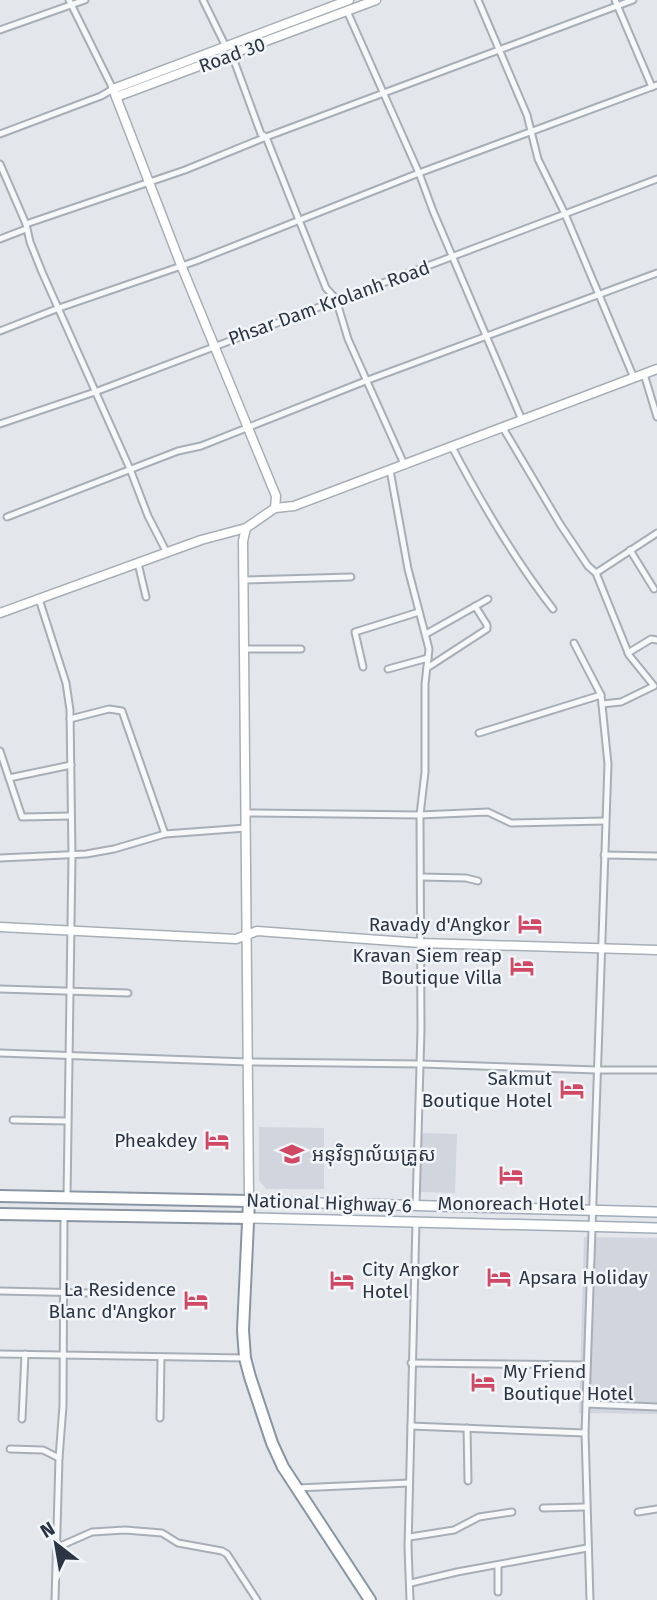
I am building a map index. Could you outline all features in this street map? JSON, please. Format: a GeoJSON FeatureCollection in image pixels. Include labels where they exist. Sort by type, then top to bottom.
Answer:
{"type":"FeatureCollection","features":[{"type":"Feature","properties":{"kind":"highway","name":"National Highway 6"},"geometry":{"type":"LineString","coordinates":[[0,1196],[249,1201]]}},
{"type":"Feature","properties":{"kind":"highway"},"geometry":{"type":"LineString","coordinates":[[249,1201],[243,1330],[245,1358],[272,1443],[296,1488],[370,1600]]}},
{"type":"Feature","properties":{"kind":"highway","name":"National Highway 6"},"geometry":{"type":"LineString","coordinates":[[0,1213],[249,1218]]}},
{"type":"Feature","properties":{"kind":"main road","name":"National Highway 6"},"geometry":{"type":"LineString","coordinates":[[249,1201],[657,1212]]}},
{"type":"Feature","properties":{"kind":"main road","name":"National Highway 6"},"geometry":{"type":"LineString","coordinates":[[249,1218],[657,1228]]}},
{"type":"Feature","properties":{"kind":"street"},"geometry":{"type":"LineString","coordinates":[[0,30],[70,2],[85,0]]}},
{"type":"Feature","properties":{"kind":"street"},"geometry":{"type":"LineString","coordinates":[[203,0],[226,47]]}},
{"type":"Feature","properties":{"kind":"street"},"geometry":{"type":"LineString","coordinates":[[376,0],[345,4],[523,420]]}},
{"type":"Feature","properties":{"kind":"street"},"geometry":{"type":"LineString","coordinates":[[478,0],[531,130],[538,159],[565,214],[634,378]]}},
{"type":"Feature","properties":{"kind":"street"},"geometry":{"type":"LineString","coordinates":[[0,239],[617,3],[633,0]]}},
{"type":"Feature","properties":{"kind":"street"},"geometry":{"type":"LineString","coordinates":[[70,2],[114,93],[181,265],[275,489],[275,508]]}},
{"type":"Feature","properties":{"kind":"street"},"geometry":{"type":"LineString","coordinates":[[0,331],[196,261],[531,130],[655,86],[617,3]]}},
{"type":"Feature","properties":{"kind":"street","name":"Road 30"},"geometry":{"type":"LineString","coordinates":[[114,93],[226,47],[345,4]]}},
{"type":"Feature","properties":{"kind":"street","name":"Road 30"},"geometry":{"type":"LineString","coordinates":[[114,93],[232,55],[345,4]]}},
{"type":"Feature","properties":{"kind":"street"},"geometry":{"type":"LineString","coordinates":[[232,55],[261,134],[266,137],[326,288],[336,299],[348,339],[404,464]]}},
{"type":"Feature","properties":{"kind":"street"},"geometry":{"type":"LineString","coordinates":[[0,134],[114,93]]}},
{"type":"Feature","properties":{"kind":"street"},"geometry":{"type":"LineString","coordinates":[[0,164],[148,516],[167,553]]}},
{"type":"Feature","properties":{"kind":"street","name":"Phsar Dam Krolanh Road"},"geometry":{"type":"LineString","coordinates":[[0,424],[95,392],[657,179]]}},
{"type":"Feature","properties":{"kind":"street"},"geometry":{"type":"LineString","coordinates":[[4,516],[657,273]]}},
{"type":"Feature","properties":{"kind":"street"},"geometry":{"type":"LineString","coordinates":[[0,613],[228,531],[246,528],[275,508],[294,506],[657,369]]}},
{"type":"Feature","properties":{"kind":"street"},"geometry":{"type":"LineString","coordinates":[[644,374],[657,417]]}},
{"type":"Feature","properties":{"kind":"street"},"geometry":{"type":"LineString","coordinates":[[503,428],[560,524],[588,566],[596,573],[628,653],[654,686],[621,702],[602,704]]}},
{"type":"Feature","properties":{"kind":"street"},"geometry":{"type":"LineString","coordinates":[[452,447],[477,495],[532,582],[553,609]]}},
{"type":"Feature","properties":{"kind":"street"},"geometry":{"type":"LineString","coordinates":[[390,470],[408,569],[426,634],[428,658],[425,684],[425,772],[420,814],[421,1064],[416,1206]]}},
{"type":"Feature","properties":{"kind":"street"},"geometry":{"type":"LineString","coordinates":[[246,528],[243,541],[243,580],[249,1201]]}},
{"type":"Feature","properties":{"kind":"street"},"geometry":{"type":"LineString","coordinates":[[596,573],[657,533]]}},
{"type":"Feature","properties":{"kind":"street"},"geometry":{"type":"LineString","coordinates":[[631,550],[654,589]]}},
{"type":"Feature","properties":{"kind":"street"},"geometry":{"type":"LineString","coordinates":[[138,563],[146,597]]}},
{"type":"Feature","properties":{"kind":"street"},"geometry":{"type":"LineString","coordinates":[[243,580],[351,577]]}},
{"type":"Feature","properties":{"kind":"street"},"geometry":{"type":"LineString","coordinates":[[426,634],[488,598]]}},
{"type":"Feature","properties":{"kind":"street"},"geometry":{"type":"LineString","coordinates":[[39,599],[66,682],[70,719],[72,856],[67,1198]]}},
{"type":"Feature","properties":{"kind":"street"},"geometry":{"type":"LineString","coordinates":[[427,668],[487,629],[475,606]]}},
{"type":"Feature","properties":{"kind":"street"},"geometry":{"type":"LineString","coordinates":[[363,667],[355,632],[419,612]]}},
{"type":"Feature","properties":{"kind":"street"},"geometry":{"type":"LineString","coordinates":[[628,653],[651,639],[657,640]]}},
{"type":"Feature","properties":{"kind":"street"},"geometry":{"type":"LineString","coordinates":[[574,643],[601,695],[608,764],[585,1433],[585,1507],[590,1600]]}},
{"type":"Feature","properties":{"kind":"street"},"geometry":{"type":"LineString","coordinates":[[245,649],[301,649]]}},
{"type":"Feature","properties":{"kind":"street"},"geometry":{"type":"LineString","coordinates":[[388,669],[428,658]]}},
{"type":"Feature","properties":{"kind":"street"},"geometry":{"type":"LineString","coordinates":[[479,733],[601,695]]}},
{"type":"Feature","properties":{"kind":"street"},"geometry":{"type":"LineString","coordinates":[[70,719],[109,709],[122,710],[165,834]]}},
{"type":"Feature","properties":{"kind":"street"},"geometry":{"type":"LineString","coordinates":[[0,751],[22,817],[71,816]]}},
{"type":"Feature","properties":{"kind":"street"},"geometry":{"type":"LineString","coordinates":[[9,778],[71,765]]}},
{"type":"Feature","properties":{"kind":"street"},"geometry":{"type":"LineString","coordinates":[[246,813],[488,812],[511,823],[606,821]]}},
{"type":"Feature","properties":{"kind":"street"},"geometry":{"type":"LineString","coordinates":[[0,858],[72,856],[114,849],[165,834],[246,828]]}},
{"type":"Feature","properties":{"kind":"street"},"geometry":{"type":"LineString","coordinates":[[604,855],[657,856]]}},
{"type":"Feature","properties":{"kind":"street"},"geometry":{"type":"LineString","coordinates":[[421,877],[466,878],[478,881]]}},
{"type":"Feature","properties":{"kind":"street"},"geometry":{"type":"LineString","coordinates":[[0,927],[236,939],[257,932],[421,943],[657,950]]}},
{"type":"Feature","properties":{"kind":"street"},"geometry":{"type":"LineString","coordinates":[[0,989],[128,993]]}},
{"type":"Feature","properties":{"kind":"street"},"geometry":{"type":"LineString","coordinates":[[0,1053],[248,1062],[657,1070]]}},
{"type":"Feature","properties":{"kind":"street"},"geometry":{"type":"LineString","coordinates":[[13,1120],[67,1121]]}},
{"type":"Feature","properties":{"kind":"street"},"geometry":{"type":"LineString","coordinates":[[55,1600],[63,1406],[64,1215]]}},
{"type":"Feature","properties":{"kind":"street"},"geometry":{"type":"LineString","coordinates":[[410,1600],[411,1363],[416,1221]]}},
{"type":"Feature","properties":{"kind":"street"},"geometry":{"type":"LineString","coordinates":[[0,1290],[91,1293]]}},
{"type":"Feature","properties":{"kind":"street"},"geometry":{"type":"LineString","coordinates":[[0,1353],[245,1358]]}},
{"type":"Feature","properties":{"kind":"street"},"geometry":{"type":"LineString","coordinates":[[22,1419],[25,1354]]}},
{"type":"Feature","properties":{"kind":"street"},"geometry":{"type":"LineString","coordinates":[[160,1418],[161,1357]]}},
{"type":"Feature","properties":{"kind":"street"},"geometry":{"type":"LineString","coordinates":[[411,1363],[587,1365]]}},
{"type":"Feature","properties":{"kind":"street"},"geometry":{"type":"LineString","coordinates":[[586,1404],[657,1407]]}},
{"type":"Feature","properties":{"kind":"street"},"geometry":{"type":"LineString","coordinates":[[411,1426],[585,1433]]}},
{"type":"Feature","properties":{"kind":"street"},"geometry":{"type":"LineString","coordinates":[[467,1428],[468,1481]]}},
{"type":"Feature","properties":{"kind":"street"},"geometry":{"type":"LineString","coordinates":[[10,1449],[43,1450],[59,1458]]}},
{"type":"Feature","properties":{"kind":"street"},"geometry":{"type":"LineString","coordinates":[[296,1488],[410,1483]]}},
{"type":"Feature","properties":{"kind":"street"},"geometry":{"type":"LineString","coordinates":[[543,1508],[585,1507]]}},
{"type":"Feature","properties":{"kind":"street"},"geometry":{"type":"LineString","coordinates":[[638,1512],[657,1509]]}},
{"type":"Feature","properties":{"kind":"street"},"geometry":{"type":"LineString","coordinates":[[410,1537],[454,1530],[478,1517],[512,1513]]}},
{"type":"Feature","properties":{"kind":"street"},"geometry":{"type":"LineString","coordinates":[[58,1547],[101,1530],[162,1533],[178,1543],[227,1554],[257,1600]]}},
{"type":"Feature","properties":{"kind":"street"},"geometry":{"type":"LineString","coordinates":[[411,1583],[587,1548]]}},
{"type":"Feature","properties":{"kind":"street"},"geometry":{"type":"LineString","coordinates":[[498,1565],[498,1592]]}},
{"type":"Feature","properties":{"kind":"shaded area","name":"អនុវិទ្យាល័យគ្រួស"},"geometry":{"type":"Polygon","coordinates":[[[259,1127],[324,1128],[324,1189],[266,1189],[259,1180],[259,1127]]]}},
{"type":"Feature","properties":{"kind":"shaded area"},"geometry":{"type":"Polygon","coordinates":[[[420,1133],[457,1134],[455,1193],[418,1192],[420,1133]]]}},
{"type":"Feature","properties":{"kind":"shaded area"},"geometry":{"type":"Polygon","coordinates":[[[584,1237],[657,1238],[657,1414],[579,1413],[584,1237]]]}},
{"type":"Feature","properties":{"kind":"place","name":"Ravady d'Angkor"},"geometry":{"type":"Point","coordinates":[530,924]}},
{"type":"Feature","properties":{"kind":"place","name":"Kravan Siem reap Boutique Villa"},"geometry":{"type":"Point","coordinates":[522,966]}},
{"type":"Feature","properties":{"kind":"place","name":"Sakmut Boutique Hotel"},"geometry":{"type":"Point","coordinates":[572,1089]}},
{"type":"Feature","properties":{"kind":"place","name":"Pheakdey"},"geometry":{"type":"Point","coordinates":[217,1140]}},
{"type":"Feature","properties":{"kind":"place","name":"អនុវិទ្យាល័យគ្រួស"},"geometry":{"type":"Point","coordinates":[292,1154]}},
{"type":"Feature","properties":{"kind":"place","name":"Monoreach Hotel"},"geometry":{"type":"Point","coordinates":[511,1175]}},
{"type":"Feature","properties":{"kind":"place","name":"Apsara Holiday"},"geometry":{"type":"Point","coordinates":[499,1277]}},
{"type":"Feature","properties":{"kind":"place","name":"City Angkor Hotel"},"geometry":{"type":"Point","coordinates":[342,1280]}},
{"type":"Feature","properties":{"kind":"place","name":"La Residence Blanc d'Angkor"},"geometry":{"type":"Point","coordinates":[196,1300]}},
{"type":"Feature","properties":{"kind":"place","name":"My Friend Boutique Hotel"},"geometry":{"type":"Point","coordinates":[483,1382]}}]}
